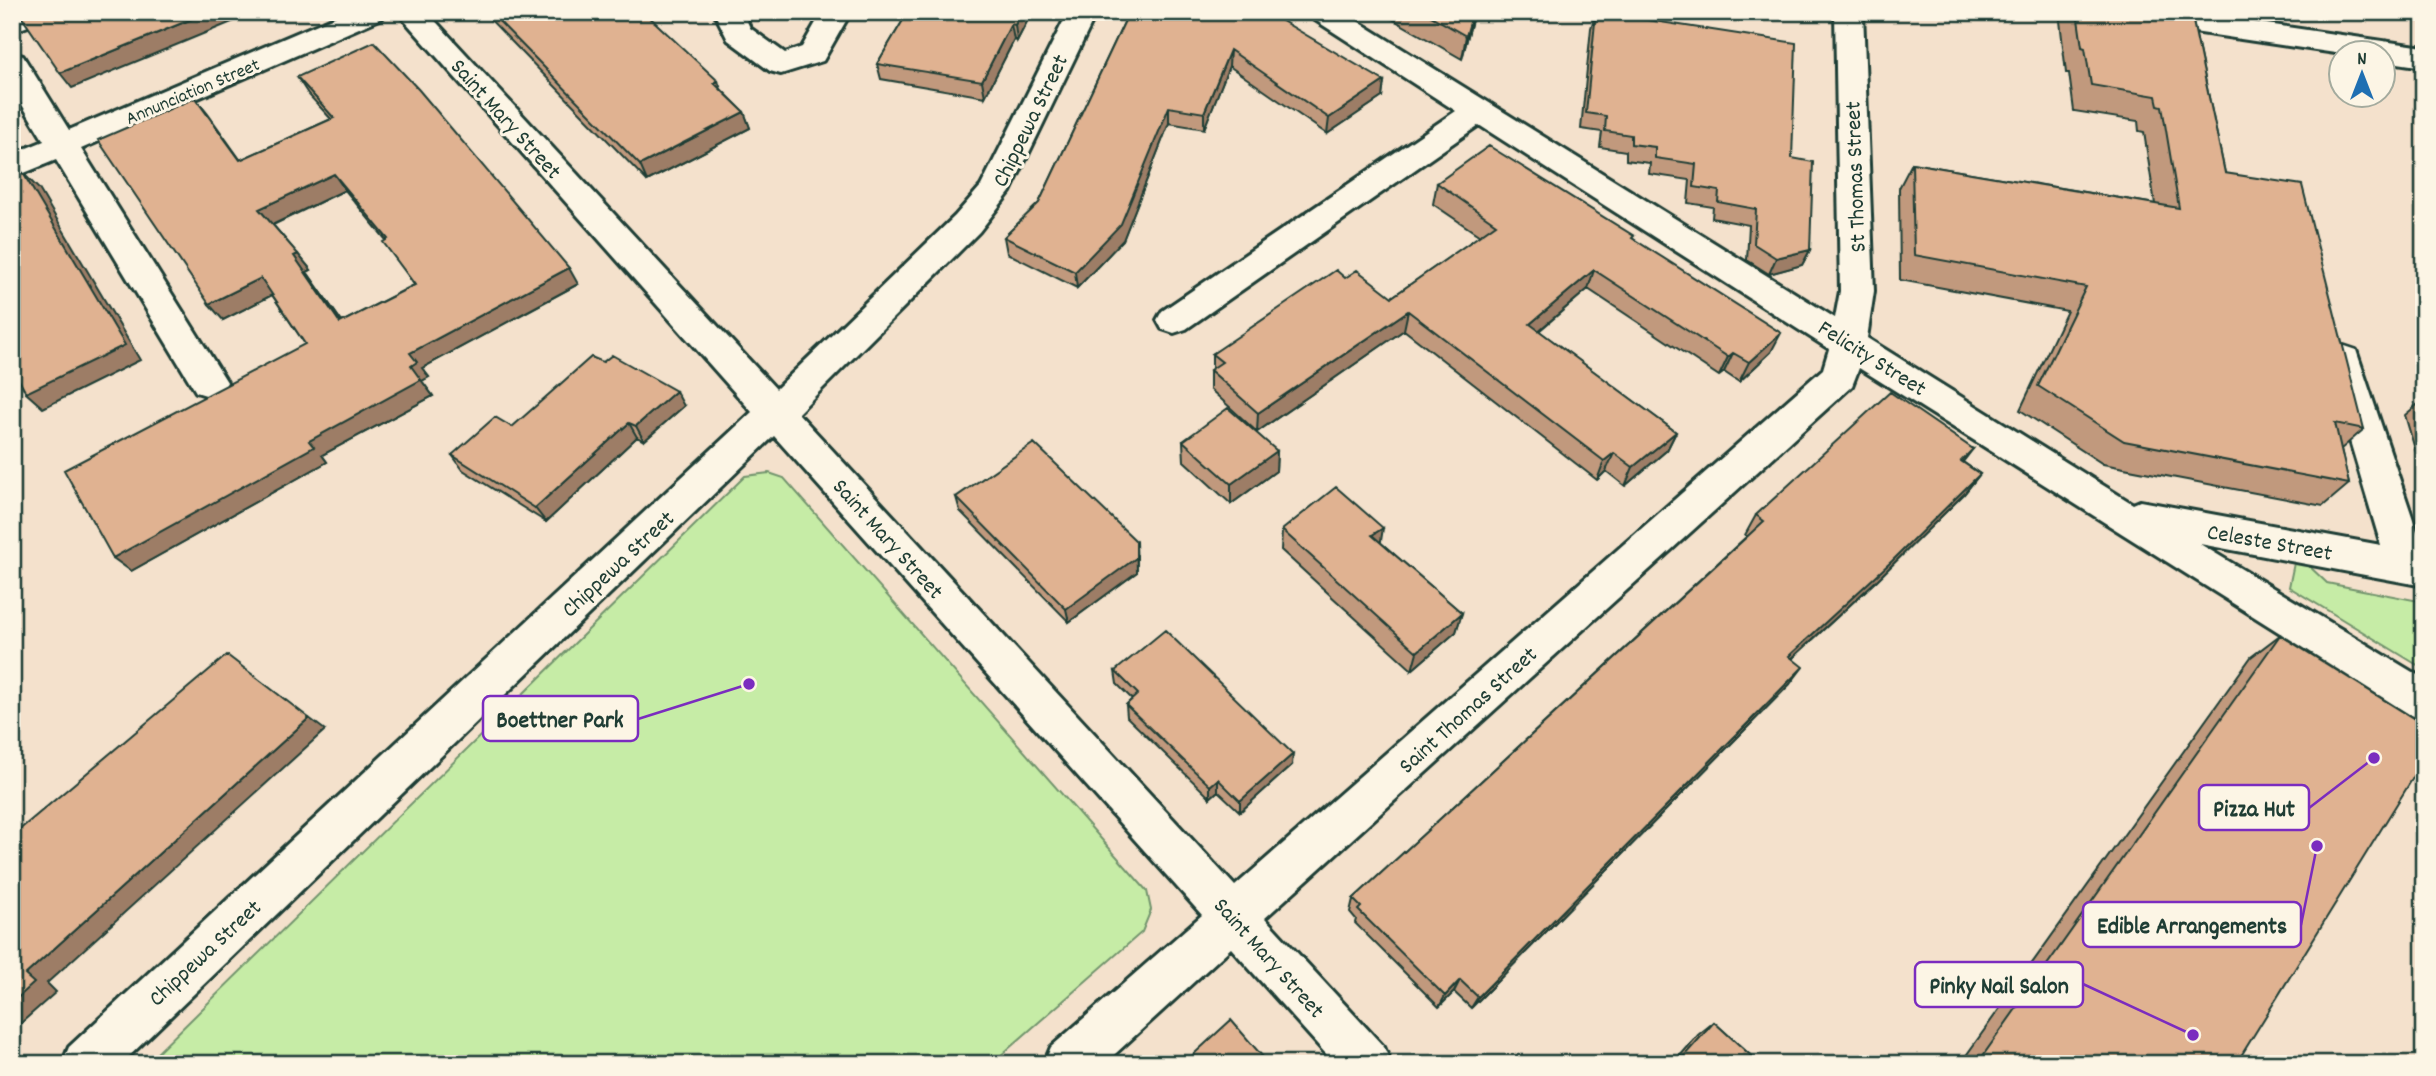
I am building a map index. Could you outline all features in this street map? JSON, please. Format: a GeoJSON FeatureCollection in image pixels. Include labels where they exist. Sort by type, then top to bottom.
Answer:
{"type":"FeatureCollection","features":[{"type":"Feature","properties":{"kind":"street"},"geometry":{"type":"LineString","coordinates":[[12,23],[40,12]]}},
{"type":"Feature","properties":{"kind":"street","name":"Annunciation Street"},"geometry":{"type":"LineString","coordinates":[[12,167],[372,12]]}},
{"type":"Feature","properties":{"kind":"street","name":"Saint Mary Street"},"geometry":{"type":"LineString","coordinates":[[411,12],[1367,1064]]}},
{"type":"Feature","properties":{"kind":"street"},"geometry":{"type":"LineString","coordinates":[[727,12],[738,33],[781,64],[813,54],[837,12]]}},
{"type":"Feature","properties":{"kind":"street","name":"Chippewa Street"},"geometry":{"type":"LineString","coordinates":[[86,1064],[775,413],[967,224],[994,192],[1083,12]]}},
{"type":"Feature","properties":{"kind":"street","name":"Felicity Street"},"geometry":{"type":"LineString","coordinates":[[1322,12],[2117,513],[2424,701]]}},
{"type":"Feature","properties":{"kind":"street","name":"St Thomas Street"},"geometry":{"type":"LineString","coordinates":[[1849,12],[1857,291],[1849,342]]}},
{"type":"Feature","properties":{"kind":"street"},"geometry":{"type":"LineString","coordinates":[[2119,12],[2424,57]]}},
{"type":"Feature","properties":{"kind":"street"},"geometry":{"type":"LineString","coordinates":[[12,63],[209,382]]}},
{"type":"Feature","properties":{"kind":"street"},"geometry":{"type":"LineString","coordinates":[[1174,320],[1479,110]]}},
{"type":"Feature","properties":{"kind":"street"},"geometry":{"type":"LineString","coordinates":[[2337,338],[2415,567]]}},
{"type":"Feature","properties":{"kind":"street","name":"Saint Thomas Street"},"geometry":{"type":"LineString","coordinates":[[1068,1064],[1839,376],[1849,342]]}},
{"type":"Feature","properties":{"kind":"street","name":"Celeste Street"},"geometry":{"type":"LineString","coordinates":[[2117,513],[2415,567]]}},
{"type":"Feature","properties":{"kind":"green space"},"geometry":{"type":"Polygon","coordinates":[[[769,473],[784,478],[1147,891],[1151,910],[1142,932],[991,1064],[146,1064],[745,476],[769,473]]]}},
{"type":"Feature","properties":{"kind":"green space"},"geometry":{"type":"Polygon","coordinates":[[[2294,563],[2308,565],[2327,583],[2424,602],[2424,669],[2289,587],[2294,563]]]}},
{"type":"Feature","properties":{"kind":"building"},"geometry":{"type":"Polygon","coordinates":[[[20,12],[209,12],[60,73],[20,12]]]}},
{"type":"Feature","properties":{"kind":"building"},"geometry":{"type":"Polygon","coordinates":[[[490,12],[644,12],[718,81],[714,83],[744,112],[640,165],[490,12]]]}},
{"type":"Feature","properties":{"kind":"building"},"geometry":{"type":"Polygon","coordinates":[[[908,12],[1021,12],[1015,25],[1011,24],[982,81],[877,64],[908,12]]]}},
{"type":"Feature","properties":{"kind":"building"},"geometry":{"type":"Polygon","coordinates":[[[1129,12],[1267,12],[1384,81],[1329,118],[1230,50],[1204,113],[1169,107],[1121,224],[1075,272],[1004,237],[1039,203],[1129,12]]]}},
{"type":"Feature","properties":{"kind":"building"},"geometry":{"type":"Polygon","coordinates":[[[1424,12],[1473,12],[1466,36],[1424,12]]]}},
{"type":"Feature","properties":{"kind":"building"},"geometry":{"type":"Polygon","coordinates":[[[1596,12],[1796,43],[1792,158],[1813,162],[1810,250],[1776,258],[1754,244],[1756,209],[1718,202],[1719,191],[1694,187],[1696,164],[1655,158],[1655,147],[1631,144],[1631,135],[1605,131],[1606,116],[1586,113],[1596,12]]]}},
{"type":"Feature","properties":{"kind":"building"},"geometry":{"type":"Polygon","coordinates":[[[2077,12],[2191,12],[2225,173],[2302,185],[2364,429],[2335,423],[2349,484],[2124,441],[2038,386],[2086,287],[1914,255],[1912,163],[2179,208],[2162,106],[2158,105],[2156,96],[2091,85],[2077,12]]]}},
{"type":"Feature","properties":{"kind":"building"},"geometry":{"type":"Polygon","coordinates":[[[374,42],[419,90],[569,268],[410,353],[417,362],[411,366],[421,380],[309,441],[314,447],[113,558],[64,470],[305,344],[261,278],[209,304],[98,140],[195,98],[240,160],[334,118],[297,77],[374,42]],[[334,174],[259,209],[298,254],[294,256],[340,323],[415,285],[383,242],[388,239],[334,174]]]}},
{"type":"Feature","properties":{"kind":"building"},"geometry":{"type":"Polygon","coordinates":[[[1489,146],[1634,236],[1632,238],[1781,333],[1749,362],[1733,353],[1728,357],[1594,270],[1530,324],[1676,432],[1633,467],[1614,453],[1604,461],[1408,311],[1258,413],[1210,370],[1222,362],[1212,354],[1336,270],[1345,278],[1357,270],[1392,297],[1496,224],[1437,183],[1489,146]]]}},
{"type":"Feature","properties":{"kind":"building"},"geometry":{"type":"Polygon","coordinates":[[[23,173],[125,345],[26,393],[12,367],[12,178],[23,173]]]}},
{"type":"Feature","properties":{"kind":"building"},"geometry":{"type":"Polygon","coordinates":[[[612,355],[676,391],[636,426],[629,423],[535,508],[452,455],[495,417],[512,427],[591,357],[603,362],[612,355]]]}},
{"type":"Feature","properties":{"kind":"building"},"geometry":{"type":"Polygon","coordinates":[[[1890,392],[1973,449],[1961,461],[1980,474],[1892,561],[1789,656],[1803,667],[1478,997],[1460,980],[1445,996],[1358,910],[1361,907],[1353,899],[1764,521],[1756,515],[1890,392]]]}},
{"type":"Feature","properties":{"kind":"building"},"geometry":{"type":"Polygon","coordinates":[[[1228,408],[1277,451],[1231,484],[1183,441],[1228,408]]]}},
{"type":"Feature","properties":{"kind":"building"},"geometry":{"type":"Polygon","coordinates":[[[1034,443],[1136,541],[1136,558],[1066,609],[956,497],[1034,443]]]}},
{"type":"Feature","properties":{"kind":"building"},"geometry":{"type":"Polygon","coordinates":[[[1336,487],[1383,528],[1372,535],[1462,613],[1417,652],[1282,530],[1336,487]]]}},
{"type":"Feature","properties":{"kind":"building"},"geometry":{"type":"Polygon","coordinates":[[[1165,630],[1293,754],[1240,801],[1218,779],[1210,786],[1126,705],[1138,694],[1115,671],[1165,630]]]}},
{"type":"Feature","properties":{"kind":"building"},"geometry":{"type":"Polygon","coordinates":[[[2280,635],[2424,725],[2424,760],[2236,1064],[1977,1064],[2280,635]]]}},
{"type":"Feature","properties":{"kind":"building"},"geometry":{"type":"Polygon","coordinates":[[[227,655],[309,718],[25,975],[34,983],[12,1003],[12,836],[227,655]]]}},
{"type":"Feature","properties":{"kind":"building"},"geometry":{"type":"Polygon","coordinates":[[[1231,1020],[1269,1064],[1183,1064],[1231,1020]]]}},
{"type":"Feature","properties":{"kind":"building"},"geometry":{"type":"Polygon","coordinates":[[[1714,1022],[1760,1064],[1677,1064],[1714,1022]]]}},
{"type":"Feature","properties":{"kind":"place","name":"Boettner Park"},"geometry":{"type":"Point","coordinates":[749,684]}},
{"type":"Feature","properties":{"kind":"place","name":"Pizza Hut"},"geometry":{"type":"Point","coordinates":[2374,758]}},
{"type":"Feature","properties":{"kind":"place","name":"Edible Arrangements"},"geometry":{"type":"Point","coordinates":[2317,846]}},
{"type":"Feature","properties":{"kind":"place","name":"Pinky Nail Salon"},"geometry":{"type":"Point","coordinates":[2193,1035]}}]}
